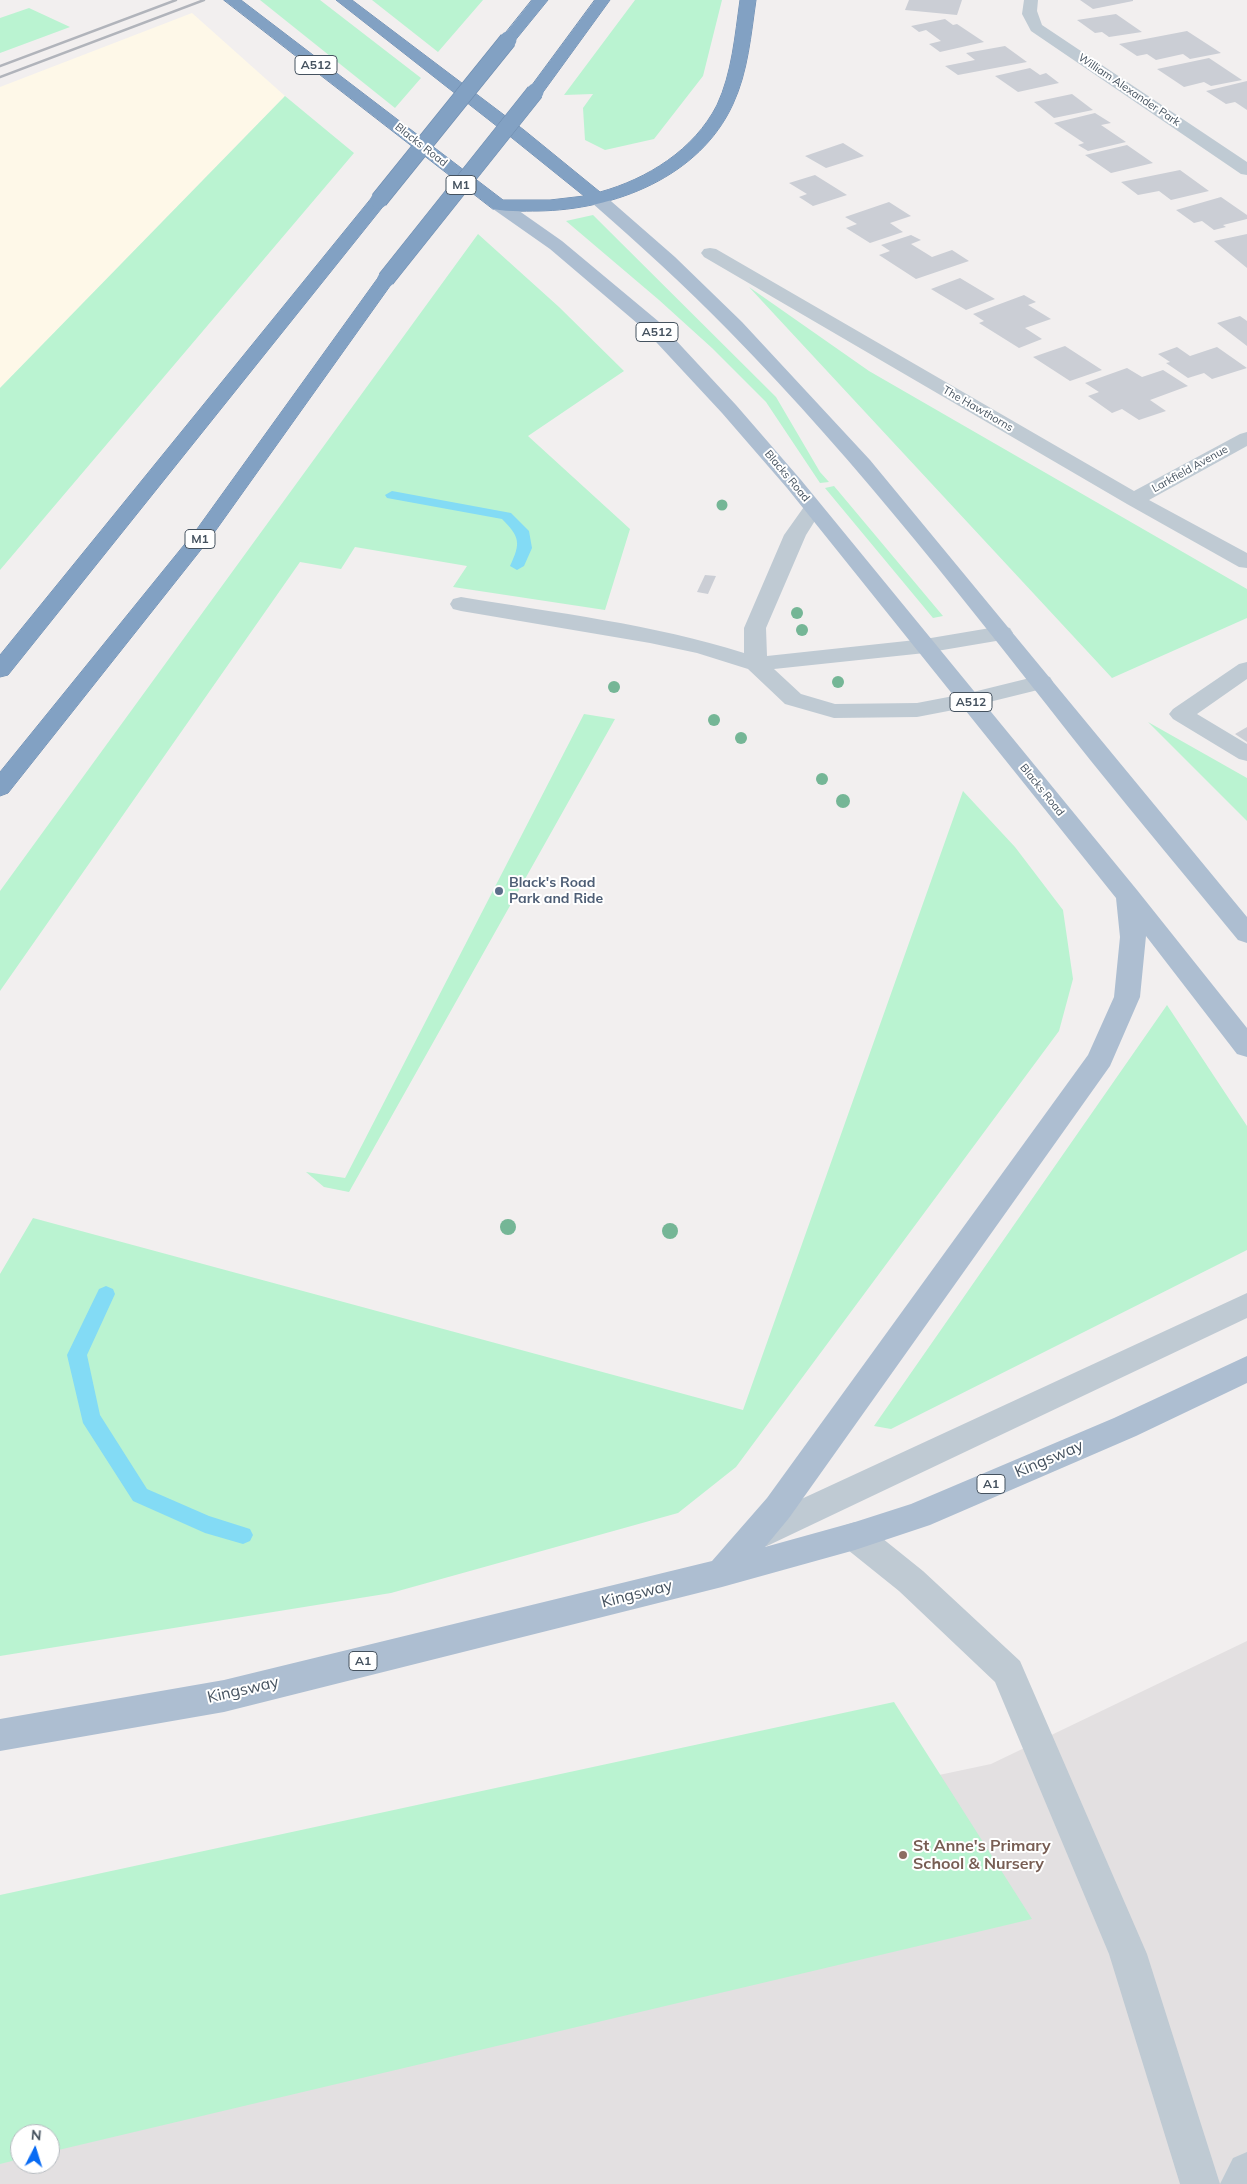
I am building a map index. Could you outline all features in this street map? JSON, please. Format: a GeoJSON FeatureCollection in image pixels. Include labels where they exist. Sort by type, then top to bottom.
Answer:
{"type":"FeatureCollection","features":[{"type":"Feature","properties":{"kind":"highway","name":"Blacks Road"},"geometry":{"type":"LineString","coordinates":[[232,0],[499,205]]}},
{"type":"Feature","properties":{"kind":"highway"},"geometry":{"type":"LineString","coordinates":[[343,0],[511,128],[598,199]]}},
{"type":"Feature","properties":{"kind":"highway"},"geometry":{"type":"LineString","coordinates":[[0,670],[540,0]]}},
{"type":"Feature","properties":{"kind":"highway","name":"M1"},"geometry":{"type":"LineString","coordinates":[[0,788],[204,533],[386,279],[535,92],[603,0]]}},
{"type":"Feature","properties":{"kind":"highway"},"geometry":{"type":"LineString","coordinates":[[499,205],[544,206],[598,199],[639,184],[669,167],[691,150],[710,129],[724,105],[733,82],[748,0]]}},
{"type":"Feature","properties":{"kind":"main road"},"geometry":{"type":"LineString","coordinates":[[598,199],[682,273],[810,405],[1002,633],[1100,756],[1247,934]]}},
{"type":"Feature","properties":{"kind":"main road","name":"Blacks Road"},"geometry":{"type":"LineString","coordinates":[[499,205],[556,245],[651,326],[729,409],[813,508],[969,700],[1128,896],[1247,1047]]}},
{"type":"Feature","properties":{"kind":"main road"},"geometry":{"type":"LineString","coordinates":[[722,1573],[755,1536],[818,1453],[1100,1059],[1127,997],[1133,937],[1128,896]]}},
{"type":"Feature","properties":{"kind":"main road","name":"Kingsway"},"geometry":{"type":"LineString","coordinates":[[0,1734],[224,1696],[722,1573],[855,1536],[919,1515],[1124,1427],[1247,1369]]}},
{"type":"Feature","properties":{"kind":"street","name":"William Alexander Park"},"geometry":{"type":"LineString","coordinates":[[1031,0],[1028,7],[1029,18],[1036,28],[1247,170]]}},
{"type":"Feature","properties":{"kind":"street","name":"The Hawthorns"},"geometry":{"type":"LineString","coordinates":[[710,253],[1134,500],[1247,562]]}},
{"type":"Feature","properties":{"kind":"street","name":"Larkfield Avenue"},"geometry":{"type":"LineString","coordinates":[[1134,500],[1247,438]]}},
{"type":"Feature","properties":{"kind":"street"},"geometry":{"type":"LineString","coordinates":[[813,508],[795,535],[755,628],[756,664],[793,699],[834,711],[917,710],[969,700],[1042,682]]}},
{"type":"Feature","properties":{"kind":"street"},"geometry":{"type":"LineString","coordinates":[[461,604],[702,647],[756,664],[925,646],[1002,633]]}},
{"type":"Feature","properties":{"kind":"street"},"geometry":{"type":"LineString","coordinates":[[1247,669],[1181,714],[1247,754]]}},
{"type":"Feature","properties":{"kind":"street"},"geometry":{"type":"LineString","coordinates":[[755,1536],[1247,1305]]}},
{"type":"Feature","properties":{"kind":"street"},"geometry":{"type":"LineString","coordinates":[[855,1536],[911,1581],[1008,1672],[1128,1954],[1200,2184]]}},
{"type":"Feature","properties":{"kind":"street"},"geometry":{"type":"LineString","coordinates":[[1240,2184],[1247,2172]]}},
{"type":"Feature","properties":{"kind":"shaded area"},"geometry":{"type":"Polygon","coordinates":[[[192,13],[285,96],[0,388],[0,87],[192,13]]]}},
{"type":"Feature","properties":{"kind":"shaded area","name":"St Anne's Primary School & Nursery"},"geometry":{"type":"Polygon","coordinates":[[[1247,1641],[1247,2184],[0,2184],[0,1971],[126,1947],[991,1764],[1247,1641]]]}},
{"type":"Feature","properties":{"kind":"green space"},"geometry":{"type":"Polygon","coordinates":[[[260,0],[320,0],[421,78],[395,108],[260,0]]]}},
{"type":"Feature","properties":{"kind":"green space"},"geometry":{"type":"Polygon","coordinates":[[[372,0],[483,0],[438,52],[372,0]]]}},
{"type":"Feature","properties":{"kind":"green space"},"geometry":{"type":"Polygon","coordinates":[[[635,0],[722,0],[703,76],[654,139],[605,150],[585,140],[583,108],[593,94],[564,95],[635,0]]]}},
{"type":"Feature","properties":{"kind":"green space"},"geometry":{"type":"Polygon","coordinates":[[[29,8],[70,27],[0,53],[0,18],[29,8]]]}},
{"type":"Feature","properties":{"kind":"green space"},"geometry":{"type":"Polygon","coordinates":[[[285,96],[354,153],[0,570],[0,388],[285,96]]]}},
{"type":"Feature","properties":{"kind":"green space"},"geometry":{"type":"Polygon","coordinates":[[[593,215],[776,397],[820,472],[829,482],[820,483],[766,402],[712,348],[566,221],[593,215]]]}},
{"type":"Feature","properties":{"kind":"green space"},"geometry":{"type":"Polygon","coordinates":[[[478,234],[559,307],[624,371],[528,436],[630,529],[605,610],[453,587],[467,566],[355,547],[341,569],[300,562],[0,991],[0,891],[478,234]]]}},
{"type":"Feature","properties":{"kind":"green space"},"geometry":{"type":"Polygon","coordinates":[[[749,287],[869,371],[1247,589],[1247,618],[1112,678],[749,287]]]}},
{"type":"Feature","properties":{"kind":"green space"},"geometry":{"type":"Polygon","coordinates":[[[834,486],[943,616],[933,618],[825,488],[834,486]]]}},
{"type":"Feature","properties":{"kind":"green space"},"geometry":{"type":"Polygon","coordinates":[[[584,714],[615,719],[349,1192],[324,1187],[306,1172],[345,1178],[584,714]]]}},
{"type":"Feature","properties":{"kind":"green space"},"geometry":{"type":"Polygon","coordinates":[[[1148,722],[1247,778],[1247,821],[1148,722]]]}},
{"type":"Feature","properties":{"kind":"green space"},"geometry":{"type":"Polygon","coordinates":[[[963,791],[1015,847],[1063,910],[1073,979],[1059,1031],[736,1467],[678,1513],[391,1593],[0,1656],[0,1274],[33,1218],[743,1410],[963,791]]]}},
{"type":"Feature","properties":{"kind":"green space"},"geometry":{"type":"Polygon","coordinates":[[[1167,1005],[1247,1126],[1247,1250],[891,1429],[874,1426],[1167,1005]]]}},
{"type":"Feature","properties":{"kind":"green space"},"geometry":{"type":"Polygon","coordinates":[[[894,1702],[1032,1919],[60,2150],[60,2124],[10,2124],[10,2162],[0,2164],[0,1895],[894,1702]]]}},
{"type":"Feature","properties":{"kind":"building"},"geometry":{"type":"Polygon","coordinates":[[[909,0],[962,0],[957,15],[905,10],[909,0]]]}},
{"type":"Feature","properties":{"kind":"building"},"geometry":{"type":"Polygon","coordinates":[[[1080,0],[1133,0],[1133,1],[1093,9],[1080,0]]]}},
{"type":"Feature","properties":{"kind":"building"},"geometry":{"type":"Polygon","coordinates":[[[1116,14],[1142,32],[1109,37],[1102,32],[1095,33],[1077,20],[1116,14]]]}},
{"type":"Feature","properties":{"kind":"building"},"geometry":{"type":"Polygon","coordinates":[[[945,19],[953,25],[957,24],[984,42],[940,52],[929,44],[941,41],[926,30],[919,32],[911,26],[945,19]]]}},
{"type":"Feature","properties":{"kind":"building"},"geometry":{"type":"Polygon","coordinates":[[[1187,31],[1221,53],[1190,59],[1183,54],[1156,60],[1147,54],[1137,56],[1119,44],[1187,31]]]}},
{"type":"Feature","properties":{"kind":"building"},"geometry":{"type":"Polygon","coordinates":[[[1005,46],[1027,62],[958,75],[945,66],[975,60],[966,53],[1005,46]]]}},
{"type":"Feature","properties":{"kind":"building"},"geometry":{"type":"Polygon","coordinates":[[[1209,58],[1242,80],[1211,86],[1204,82],[1184,87],[1157,69],[1209,58]]]}},
{"type":"Feature","properties":{"kind":"building"},"geometry":{"type":"Polygon","coordinates":[[[1030,68],[1040,75],[1046,73],[1059,83],[1018,92],[995,76],[1030,68]]]}},
{"type":"Feature","properties":{"kind":"building"},"geometry":{"type":"Polygon","coordinates":[[[1247,81],[1247,110],[1235,102],[1226,104],[1206,91],[1247,81]]]}},
{"type":"Feature","properties":{"kind":"building"},"geometry":{"type":"Polygon","coordinates":[[[1072,94],[1093,110],[1054,118],[1034,102],[1072,94]]]}},
{"type":"Feature","properties":{"kind":"building"},"geometry":{"type":"Polygon","coordinates":[[[1095,113],[1111,123],[1101,125],[1126,142],[1088,151],[1078,145],[1084,143],[1054,123],[1095,113]]]}},
{"type":"Feature","properties":{"kind":"building"},"geometry":{"type":"Polygon","coordinates":[[[843,143],[864,156],[826,168],[805,156],[843,143]]]}},
{"type":"Feature","properties":{"kind":"building"},"geometry":{"type":"Polygon","coordinates":[[[1127,145],[1153,163],[1111,173],[1085,155],[1127,145]]]}},
{"type":"Feature","properties":{"kind":"building"},"geometry":{"type":"Polygon","coordinates":[[[1180,170],[1209,191],[1171,200],[1159,191],[1138,195],[1121,182],[1180,170]]]}},
{"type":"Feature","properties":{"kind":"building"},"geometry":{"type":"Polygon","coordinates":[[[815,175],[847,195],[813,206],[799,197],[807,194],[789,183],[815,175]]]}},
{"type":"Feature","properties":{"kind":"building"},"geometry":{"type":"Polygon","coordinates":[[[1221,197],[1247,215],[1247,219],[1223,225],[1226,227],[1214,230],[1202,221],[1194,223],[1176,210],[1221,197]]]}},
{"type":"Feature","properties":{"kind":"building"},"geometry":{"type":"Polygon","coordinates":[[[889,202],[911,216],[890,223],[903,232],[870,243],[846,228],[857,224],[845,217],[889,202]]]}},
{"type":"Feature","properties":{"kind":"building"},"geometry":{"type":"Polygon","coordinates":[[[1247,234],[1247,268],[1214,241],[1247,234]]]}},
{"type":"Feature","properties":{"kind":"building"},"geometry":{"type":"Polygon","coordinates":[[[911,235],[921,240],[911,244],[932,257],[952,250],[969,261],[916,279],[879,255],[890,251],[881,245],[911,235]]]}},
{"type":"Feature","properties":{"kind":"building"},"geometry":{"type":"Polygon","coordinates":[[[960,278],[995,299],[966,310],[931,289],[960,278]]]}},
{"type":"Feature","properties":{"kind":"building"},"geometry":{"type":"Polygon","coordinates":[[[1024,295],[1036,302],[1028,305],[1051,319],[1025,328],[1042,339],[1019,348],[979,323],[984,321],[973,314],[1024,295]]]}},
{"type":"Feature","properties":{"kind":"building"},"geometry":{"type":"Polygon","coordinates":[[[1240,316],[1247,321],[1247,346],[1217,323],[1240,316]]]}},
{"type":"Feature","properties":{"kind":"building"},"geometry":{"type":"Polygon","coordinates":[[[1065,346],[1102,370],[1070,381],[1033,357],[1065,346]]]}},
{"type":"Feature","properties":{"kind":"building"},"geometry":{"type":"Polygon","coordinates":[[[1177,347],[1190,356],[1217,347],[1247,368],[1212,379],[1204,373],[1188,378],[1166,363],[1170,362],[1158,354],[1177,347]]]}},
{"type":"Feature","properties":{"kind":"building"},"geometry":{"type":"Polygon","coordinates":[[[1127,368],[1142,377],[1163,370],[1188,386],[1150,400],[1166,411],[1139,420],[1122,409],[1112,413],[1088,396],[1099,392],[1085,383],[1127,368]]]}},
{"type":"Feature","properties":{"kind":"building"},"geometry":{"type":"Polygon","coordinates":[[[705,575],[716,576],[708,594],[697,592],[705,575]]]}},
{"type":"Feature","properties":{"kind":"building"},"geometry":{"type":"Polygon","coordinates":[[[1247,727],[1247,742],[1235,734],[1247,727]]]}},
{"type":"Feature","properties":{"kind":"waterway"},"geometry":{"type":"LineString","coordinates":[[392,495],[506,516],[522,531],[525,548],[517,566]]}},
{"type":"Feature","properties":{"kind":"waterway"},"geometry":{"type":"LineString","coordinates":[[106,1294],[77,1355],[90,1417],[140,1495],[205,1524],[243,1535]]}},
{"type":"Feature","properties":{"kind":"railway"},"geometry":{"type":"LineString","coordinates":[[0,66],[176,0]]}},
{"type":"Feature","properties":{"kind":"railway"},"geometry":{"type":"LineString","coordinates":[[0,77],[204,0]]}},
{"type":"Feature","properties":{"kind":"place","name":"Black's Road Park and Ride"},"geometry":{"type":"Point","coordinates":[499,891]}},
{"type":"Feature","properties":{"kind":"place","name":"St Anne's Primary School & Nursery"},"geometry":{"type":"Point","coordinates":[903,1855]}}]}
